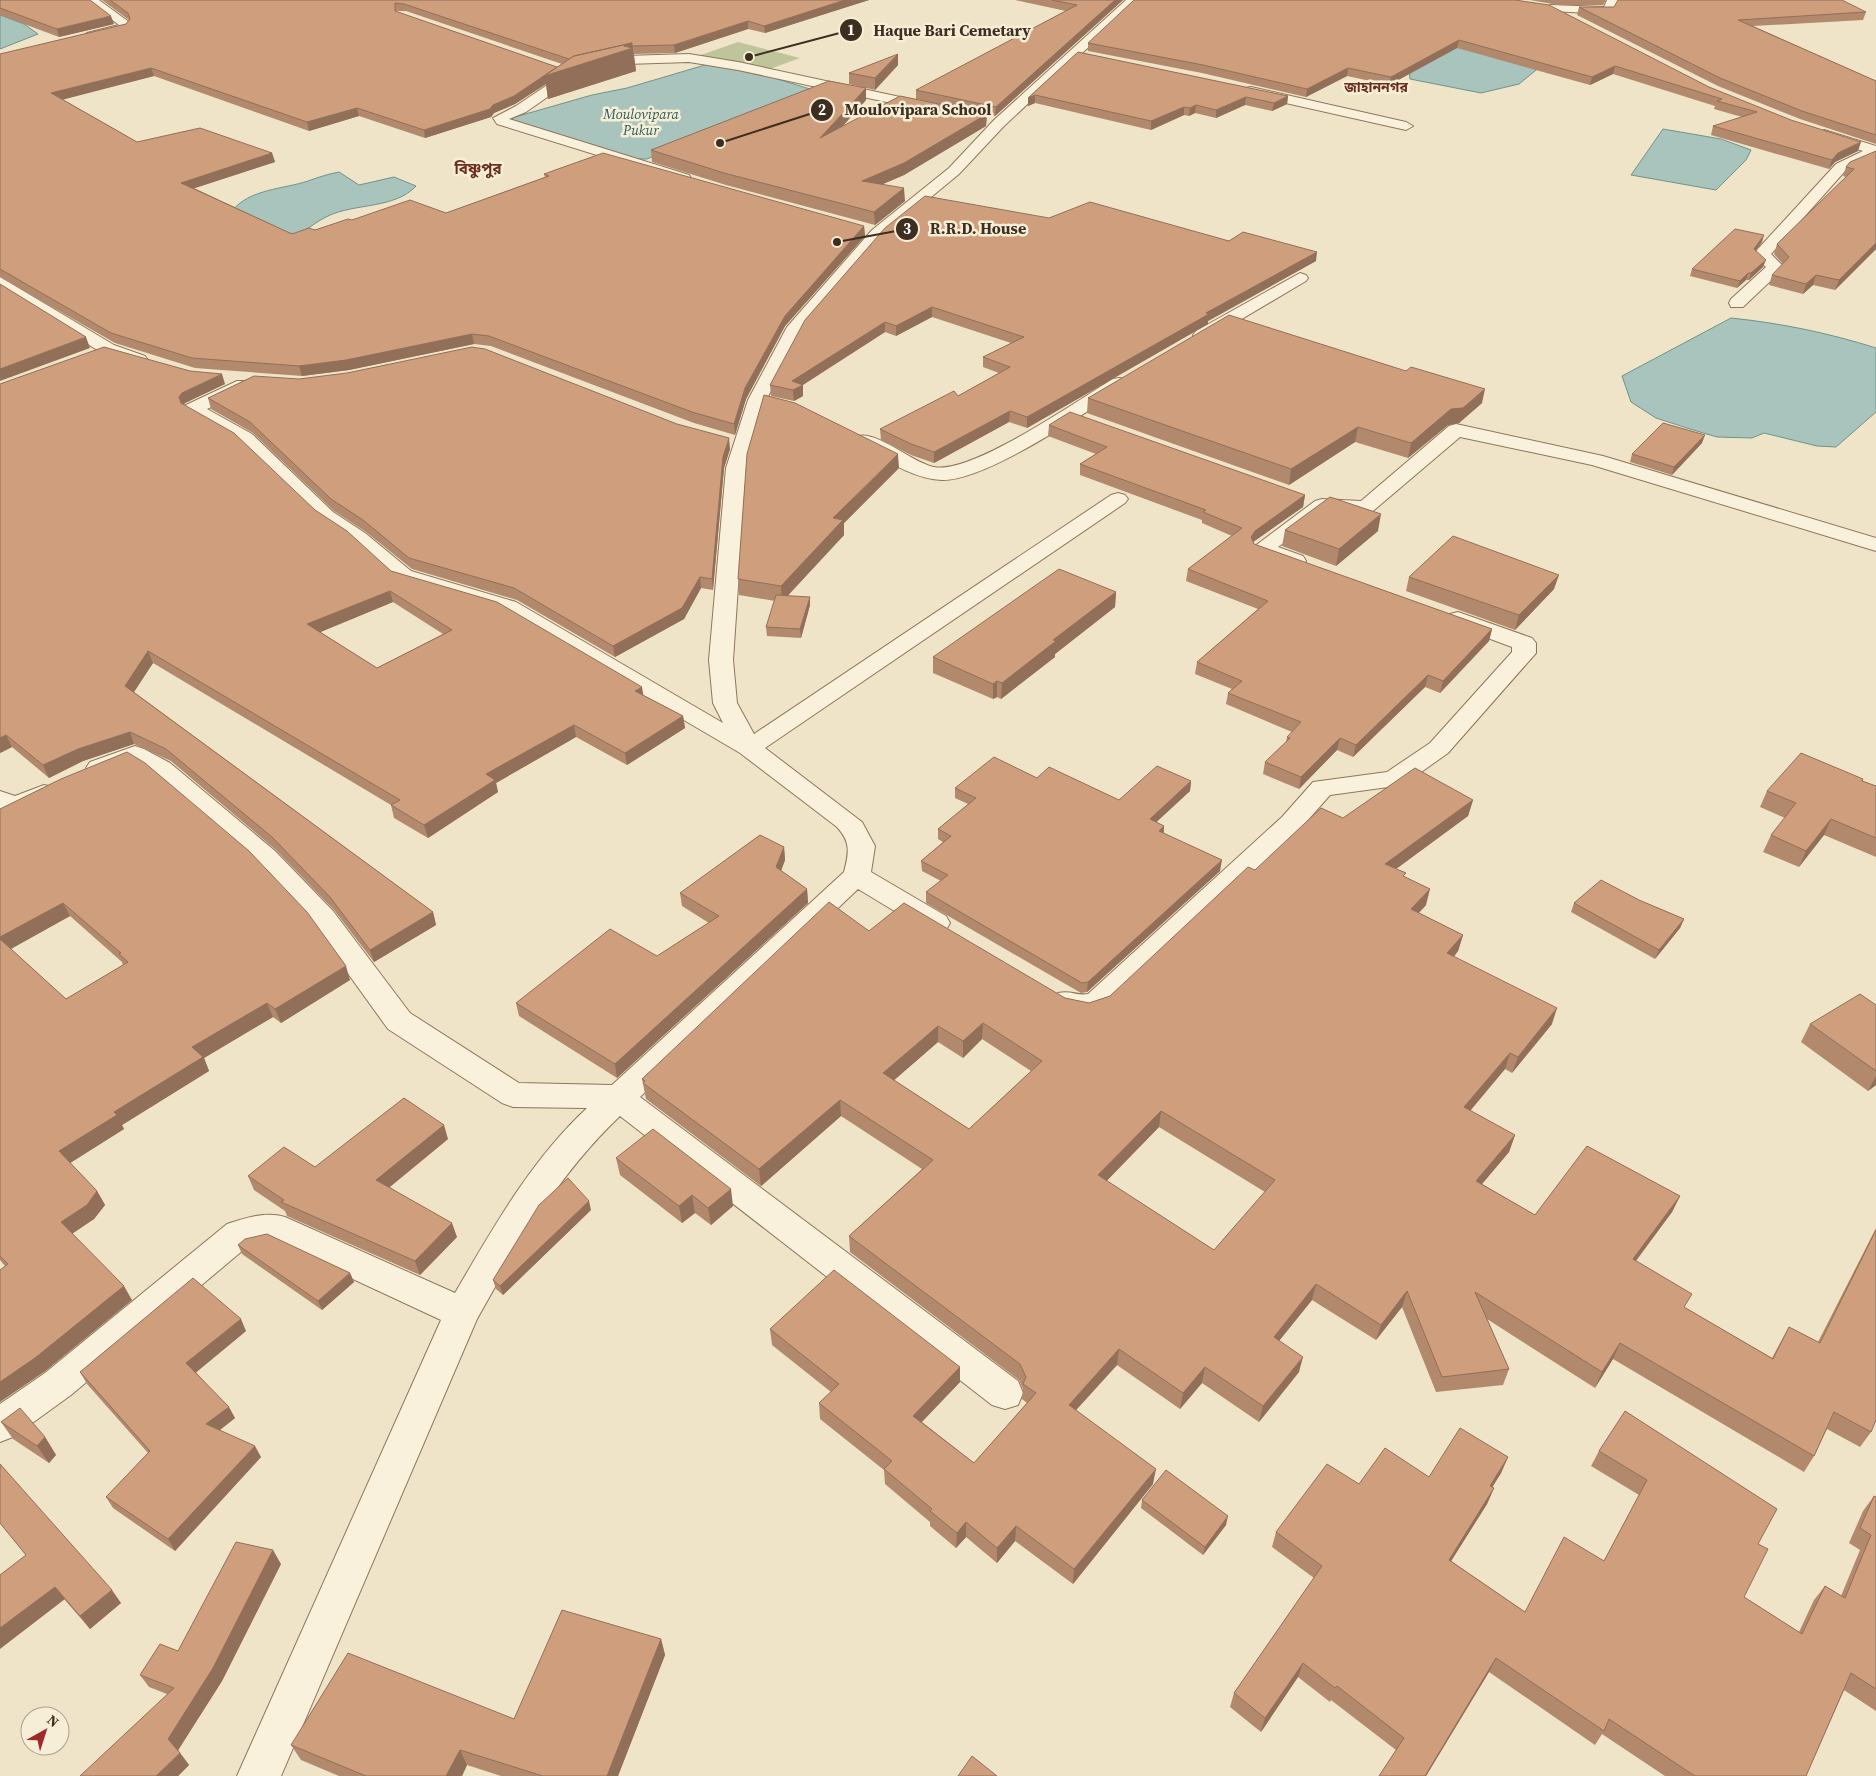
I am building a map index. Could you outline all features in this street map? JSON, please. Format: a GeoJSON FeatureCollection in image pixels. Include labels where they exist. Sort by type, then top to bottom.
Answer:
{"type":"FeatureCollection","features":[{"type":"Feature","properties":{"kind":"street"},"geometry":{"type":"LineString","coordinates":[[78,40],[124,27],[125,24],[92,0]]}},
{"type":"Feature","properties":{"kind":"street"},"geometry":{"type":"LineString","coordinates":[[749,748],[725,703],[721,660],[736,468],[734,442],[766,402],[796,327],[869,231],[954,171],[989,121],[1082,55],[1133,0]]}},
{"type":"Feature","properties":{"kind":"street"},"geometry":{"type":"LineString","coordinates":[[1578,22],[1546,8],[1608,11],[1613,0]]}},
{"type":"Feature","properties":{"kind":"street"},"geometry":{"type":"LineString","coordinates":[[693,181],[502,121],[500,118],[521,109],[572,74],[626,60],[689,58],[738,66],[941,110]]}},
{"type":"Feature","properties":{"kind":"street"},"geometry":{"type":"LineString","coordinates":[[554,68],[572,74]]}},
{"type":"Feature","properties":{"kind":"street"},"geometry":{"type":"LineString","coordinates":[[1239,88],[1406,126]]}},
{"type":"Feature","properties":{"kind":"street"},"geometry":{"type":"LineString","coordinates":[[1812,130],[1876,151]]}},
{"type":"Feature","properties":{"kind":"street"},"geometry":{"type":"LineString","coordinates":[[1737,303],[1776,267],[1762,256],[1763,253],[1841,167],[1876,151]]}},
{"type":"Feature","properties":{"kind":"street"},"geometry":{"type":"LineString","coordinates":[[1185,345],[1300,278]]}},
{"type":"Feature","properties":{"kind":"street"},"geometry":{"type":"LineString","coordinates":[[0,282],[108,348],[157,366]]}},
{"type":"Feature","properties":{"kind":"street"},"geometry":{"type":"LineString","coordinates":[[90,356],[108,348]]}},
{"type":"Feature","properties":{"kind":"street"},"geometry":{"type":"LineString","coordinates":[[848,431],[903,461],[931,472],[955,473],[996,456],[1134,375]]}},
{"type":"Feature","properties":{"kind":"street"},"geometry":{"type":"LineString","coordinates":[[220,377],[260,380],[193,409],[245,438],[326,516],[358,537],[403,576],[508,607],[749,748],[846,821],[859,834],[864,849],[856,876],[580,1134],[549,1171],[504,1239],[462,1314],[259,1776]]}},
{"type":"Feature","properties":{"kind":"street"},"geometry":{"type":"LineString","coordinates":[[1067,414],[1094,424]]}},
{"type":"Feature","properties":{"kind":"street"},"geometry":{"type":"LineString","coordinates":[[1318,569],[1262,549],[1313,502],[1366,507],[1456,430],[1596,460],[1876,545]]}},
{"type":"Feature","properties":{"kind":"street"},"geometry":{"type":"LineString","coordinates":[[749,748],[1118,499]]}},
{"type":"Feature","properties":{"kind":"street"},"geometry":{"type":"LineString","coordinates":[[1053,992],[1075,1005],[1088,1006],[1098,1002],[1291,823],[1322,788],[1394,780],[1439,748],[1524,653],[1525,648],[1524,644],[1440,613]]}},
{"type":"Feature","properties":{"kind":"street"},"geometry":{"type":"LineString","coordinates":[[0,799],[14,806],[135,754],[161,769],[265,858],[323,918],[399,1021],[513,1095],[618,1097],[1005,1393]]}},
{"type":"Feature","properties":{"kind":"street"},"geometry":{"type":"LineString","coordinates":[[856,876],[959,936]]}},
{"type":"Feature","properties":{"kind":"street"},"geometry":{"type":"LineString","coordinates":[[0,1425],[58,1384],[239,1234],[273,1227],[462,1314]]}},
{"type":"Feature","properties":{"kind":"green space"},"geometry":{"type":"Polygon","coordinates":[[[738,42],[800,58],[767,70],[698,56],[738,42]]]}},
{"type":"Feature","properties":{"kind":"water"},"geometry":{"type":"Polygon","coordinates":[[[0,15],[24,24],[38,34],[0,49],[0,15]]]}},
{"type":"Feature","properties":{"kind":"water"},"geometry":{"type":"Polygon","coordinates":[[[1458,45],[1546,62],[1519,84],[1481,93],[1410,79],[1409,67],[1458,45]]]}},
{"type":"Feature","properties":{"kind":"water","name":"Moulovipara Pukur"},"geometry":{"type":"Polygon","coordinates":[[[705,65],[745,70],[810,89],[747,118],[647,159],[636,159],[510,120],[592,95],[627,88],[705,65]]]}},
{"type":"Feature","properties":{"kind":"water"},"geometry":{"type":"Polygon","coordinates":[[[1663,129],[1721,139],[1751,150],[1746,160],[1716,190],[1631,175],[1663,129]]]}},
{"type":"Feature","properties":{"kind":"water"},"geometry":{"type":"Polygon","coordinates":[[[339,172],[359,185],[394,177],[416,186],[397,199],[339,212],[294,235],[232,211],[239,204],[257,194],[339,172]]]}},
{"type":"Feature","properties":{"kind":"water"},"geometry":{"type":"Polygon","coordinates":[[[1731,318],[1804,329],[1876,348],[1876,412],[1836,447],[1817,446],[1764,433],[1752,438],[1717,437],[1656,418],[1631,402],[1622,376],[1731,318]]]}},
{"type":"Feature","properties":{"kind":"building"},"geometry":{"type":"Polygon","coordinates":[[[0,0],[90,0],[111,16],[57,29],[0,8],[0,0]]]}},
{"type":"Feature","properties":{"kind":"building"},"geometry":{"type":"Polygon","coordinates":[[[110,0],[845,0],[764,26],[748,21],[674,45],[632,46],[632,43],[574,56],[569,59],[404,4],[395,3],[395,11],[557,67],[514,96],[493,105],[490,109],[424,130],[357,108],[307,122],[151,68],[51,93],[137,142],[200,128],[272,153],[181,183],[292,234],[309,228],[315,230],[348,219],[352,220],[410,200],[446,213],[549,176],[544,174],[603,153],[864,226],[785,316],[745,388],[734,424],[692,412],[489,336],[472,334],[346,360],[299,366],[192,358],[111,333],[0,269],[0,54],[126,24],[130,19],[128,13],[110,0]]]}},
{"type":"Feature","properties":{"kind":"building"},"geometry":{"type":"Polygon","coordinates":[[[1052,0],[1115,0],[996,107],[916,90],[1077,5],[1052,0]]]}},
{"type":"Feature","properties":{"kind":"building"},"geometry":{"type":"Polygon","coordinates":[[[1134,0],[1515,0],[1549,5],[1709,87],[1791,120],[1861,142],[1838,153],[1832,160],[1713,126],[1757,112],[1717,101],[1722,99],[1615,66],[1592,77],[1459,40],[1391,77],[1348,68],[1307,89],[1203,65],[1088,43],[1134,0]]]}},
{"type":"Feature","properties":{"kind":"building"},"geometry":{"type":"Polygon","coordinates":[[[1618,0],[1842,0],[1866,12],[1738,20],[1876,81],[1876,135],[1802,111],[1720,78],[1579,7],[1614,7],[1618,0]]]}},
{"type":"Feature","properties":{"kind":"building"},"geometry":{"type":"Polygon","coordinates":[[[632,43],[624,46],[633,48],[544,76],[574,56],[632,43]]]}},
{"type":"Feature","properties":{"kind":"building"},"geometry":{"type":"Polygon","coordinates":[[[1078,52],[1288,96],[1274,103],[1246,97],[1216,110],[1196,105],[1190,108],[1184,107],[1151,121],[1035,95],[1028,98],[1078,52]]]}},
{"type":"Feature","properties":{"kind":"building"},"geometry":{"type":"Polygon","coordinates":[[[898,54],[875,78],[849,73],[898,54]]]}},
{"type":"Feature","properties":{"kind":"building"},"geometry":{"type":"Polygon","coordinates":[[[829,81],[866,88],[820,138],[900,96],[987,114],[904,163],[862,181],[904,188],[874,212],[724,173],[651,150],[829,81]]]}},
{"type":"Feature","properties":{"kind":"building"},"geometry":{"type":"Polygon","coordinates":[[[1876,151],[1876,243],[1839,280],[1816,275],[1806,284],[1772,275],[1789,257],[1777,244],[1854,169],[1846,167],[1850,162],[1876,151]]]}},
{"type":"Feature","properties":{"kind":"building"},"geometry":{"type":"Polygon","coordinates":[[[925,196],[1049,218],[1090,202],[1229,241],[1243,232],[1317,252],[1206,313],[1209,314],[1027,417],[1010,411],[934,452],[911,444],[880,429],[954,391],[958,396],[1010,367],[983,357],[1024,337],[932,307],[896,326],[885,322],[792,381],[803,385],[793,390],[770,385],[805,320],[885,228],[925,196]]]}},
{"type":"Feature","properties":{"kind":"building"},"geometry":{"type":"Polygon","coordinates":[[[1735,229],[1764,235],[1754,249],[1766,260],[1740,281],[1692,269],[1735,229]]]}},
{"type":"Feature","properties":{"kind":"building"},"geometry":{"type":"Polygon","coordinates":[[[0,284],[86,337],[0,369],[0,284]]]}},
{"type":"Feature","properties":{"kind":"building"},"geometry":{"type":"Polygon","coordinates":[[[1229,315],[1406,371],[1411,367],[1485,389],[1463,408],[1451,409],[1411,443],[1358,427],[1291,469],[1088,398],[1229,315]]]}},
{"type":"Feature","properties":{"kind":"building"},"geometry":{"type":"Polygon","coordinates":[[[104,347],[190,371],[222,374],[182,393],[179,397],[181,403],[234,433],[315,510],[347,531],[391,571],[497,602],[642,687],[635,691],[683,716],[625,753],[574,725],[486,774],[495,780],[424,825],[391,805],[400,800],[148,651],[125,686],[433,912],[370,950],[330,897],[272,837],[166,749],[130,732],[78,749],[43,765],[6,735],[0,738],[0,384],[104,347]],[[390,591],[307,624],[377,668],[452,630],[390,591]]]}},
{"type":"Feature","properties":{"kind":"building"},"geometry":{"type":"Polygon","coordinates":[[[472,347],[485,349],[677,424],[729,438],[723,457],[712,579],[700,577],[682,608],[613,646],[514,588],[409,558],[363,520],[331,499],[250,422],[208,398],[254,376],[299,379],[347,373],[472,347]]]}},
{"type":"Feature","properties":{"kind":"building"},"geometry":{"type":"Polygon","coordinates":[[[764,395],[795,403],[898,454],[833,518],[843,520],[781,586],[738,579],[747,454],[764,395]]]}},
{"type":"Feature","properties":{"kind":"building"},"geometry":{"type":"Polygon","coordinates":[[[1070,412],[1305,495],[1255,531],[1251,537],[1254,544],[1492,629],[1443,681],[1428,675],[1356,745],[1340,738],[1301,777],[1265,762],[1290,738],[1287,737],[1301,722],[1228,693],[1242,681],[1197,662],[1268,601],[1188,569],[1242,528],[1203,512],[1206,510],[1080,464],[1107,447],[1049,425],[1070,412]]]}},
{"type":"Feature","properties":{"kind":"building"},"geometry":{"type":"Polygon","coordinates":[[[1663,423],[1705,435],[1674,467],[1632,454],[1663,423]]]}},
{"type":"Feature","properties":{"kind":"building"},"geometry":{"type":"Polygon","coordinates":[[[1330,497],[1381,514],[1339,549],[1285,530],[1330,497]]]}},
{"type":"Feature","properties":{"kind":"building"},"geometry":{"type":"Polygon","coordinates":[[[1453,536],[1559,575],[1519,615],[1409,577],[1453,536]]]}},
{"type":"Feature","properties":{"kind":"building"},"geometry":{"type":"Polygon","coordinates":[[[1059,569],[1116,592],[1053,640],[1056,641],[1002,683],[997,681],[993,684],[933,657],[1059,569]]]}},
{"type":"Feature","properties":{"kind":"building"},"geometry":{"type":"Polygon","coordinates":[[[776,595],[810,597],[800,629],[766,627],[776,595]]]}},
{"type":"Feature","properties":{"kind":"building"},"geometry":{"type":"Polygon","coordinates":[[[127,752],[145,763],[249,851],[307,912],[346,966],[275,1009],[267,1003],[192,1047],[203,1057],[114,1112],[117,1115],[59,1151],[97,1191],[87,1205],[61,1222],[124,1286],[35,1358],[0,1382],[0,1270],[8,1264],[0,1256],[0,939],[66,999],[128,962],[119,954],[121,953],[63,903],[0,937],[0,809],[61,779],[127,752]]]}},
{"type":"Feature","properties":{"kind":"building"},"geometry":{"type":"Polygon","coordinates":[[[1801,753],[1876,786],[1876,838],[1831,819],[1806,851],[1771,835],[1796,803],[1767,791],[1801,753]]]}},
{"type":"Feature","properties":{"kind":"building"},"geometry":{"type":"Polygon","coordinates":[[[994,757],[1037,778],[1049,767],[1119,800],[1157,766],[1191,781],[1150,819],[1164,826],[1159,831],[1222,860],[1088,982],[1082,983],[926,892],[948,875],[921,861],[951,836],[938,829],[976,798],[955,788],[994,757]]]}},
{"type":"Feature","properties":{"kind":"building"},"geometry":{"type":"Polygon","coordinates":[[[1415,768],[1473,800],[1385,864],[1406,873],[1403,876],[1430,889],[1411,909],[1463,935],[1447,953],[1557,1008],[1518,1057],[1510,1053],[1464,1107],[1515,1135],[1476,1181],[1535,1215],[1587,1146],[1680,1196],[1633,1259],[1692,1294],[1684,1307],[1773,1359],[1789,1327],[1820,1343],[1876,1230],[1876,1420],[1871,1432],[1834,1412],[1814,1456],[1620,1343],[1602,1372],[1475,1292],[1509,1369],[1442,1377],[1407,1291],[1381,1325],[1316,1284],[1274,1337],[1303,1357],[1263,1406],[1205,1367],[1183,1393],[1119,1349],[1069,1405],[1156,1469],[1074,1569],[1016,1526],[997,1548],[966,1522],[957,1533],[930,1511],[932,1509],[884,1469],[892,1461],[819,1403],[839,1384],[770,1329],[834,1270],[960,1367],[913,1416],[974,1463],[1036,1393],[1023,1384],[1026,1377],[1020,1364],[849,1236],[933,1160],[840,1100],[759,1169],[643,1083],[645,1081],[642,1079],[829,902],[869,931],[904,903],[1065,998],[1089,1003],[1110,996],[1248,867],[1255,870],[1321,808],[1343,818],[1415,768]],[[983,1023],[963,1041],[938,1026],[883,1073],[969,1129],[1042,1061],[983,1023]],[[1161,1111],[1098,1175],[1214,1250],[1275,1180],[1161,1111]]]}},
{"type":"Feature","properties":{"kind":"building"},"geometry":{"type":"Polygon","coordinates":[[[760,835],[784,847],[776,867],[807,889],[615,1064],[516,1003],[610,929],[657,956],[719,916],[680,893],[760,835]]]}},
{"type":"Feature","properties":{"kind":"building"},"geometry":{"type":"Polygon","coordinates":[[[1601,880],[1639,900],[1684,919],[1659,950],[1574,903],[1601,880]]]}},
{"type":"Feature","properties":{"kind":"building"},"geometry":{"type":"Polygon","coordinates":[[[1860,994],[1876,1005],[1876,1071],[1810,1024],[1860,994]]]}},
{"type":"Feature","properties":{"kind":"building"},"geometry":{"type":"Polygon","coordinates":[[[404,1098],[444,1125],[376,1180],[452,1223],[415,1261],[281,1202],[284,1200],[248,1176],[284,1147],[315,1167],[404,1098]]]}},
{"type":"Feature","properties":{"kind":"building"},"geometry":{"type":"Polygon","coordinates":[[[653,1129],[731,1189],[708,1208],[692,1195],[679,1206],[616,1158],[653,1129]]]}},
{"type":"Feature","properties":{"kind":"building"},"geometry":{"type":"Polygon","coordinates":[[[568,1178],[589,1201],[500,1286],[493,1280],[539,1205],[568,1178]]]}},
{"type":"Feature","properties":{"kind":"building"},"geometry":{"type":"Polygon","coordinates":[[[267,1234],[350,1273],[318,1301],[238,1245],[245,1239],[267,1234]]]}},
{"type":"Feature","properties":{"kind":"building"},"geometry":{"type":"Polygon","coordinates":[[[193,1278],[241,1319],[186,1363],[229,1407],[206,1424],[255,1446],[168,1539],[106,1497],[150,1451],[80,1372],[193,1278]]]}},
{"type":"Feature","properties":{"kind":"building"},"geometry":{"type":"Polygon","coordinates":[[[20,1408],[45,1437],[37,1446],[1,1422],[20,1408]]]}},
{"type":"Feature","properties":{"kind":"building"},"geometry":{"type":"Polygon","coordinates":[[[1625,1411],[1777,1509],[1758,1544],[1768,1549],[1744,1597],[1802,1634],[1825,1586],[1845,1598],[1871,1535],[1860,1528],[1874,1496],[1876,1497],[1876,1689],[1851,1673],[1806,1776],[1695,1776],[1609,1719],[1604,1731],[1496,1658],[1425,1776],[1379,1776],[1404,1738],[1337,1686],[1335,1688],[1303,1663],[1265,1718],[1234,1693],[1322,1566],[1276,1532],[1327,1464],[1359,1484],[1385,1448],[1429,1477],[1460,1428],[1508,1457],[1490,1486],[1494,1488],[1449,1560],[1525,1612],[1564,1537],[1604,1561],[1647,1480],[1599,1451],[1625,1411]]]}},
{"type":"Feature","properties":{"kind":"building"},"geometry":{"type":"Polygon","coordinates":[[[0,1464],[112,1590],[80,1616],[55,1587],[0,1628],[0,1575],[26,1555],[0,1523],[0,1464]]]}},
{"type":"Feature","properties":{"kind":"building"},"geometry":{"type":"Polygon","coordinates":[[[1166,1470],[1228,1516],[1205,1547],[1142,1500],[1166,1470]]]}},
{"type":"Feature","properties":{"kind":"building"},"geometry":{"type":"Polygon","coordinates":[[[236,1542],[273,1550],[213,1668],[168,1739],[180,1753],[156,1776],[80,1776],[174,1688],[140,1675],[160,1644],[178,1651],[236,1542]]]}},
{"type":"Feature","properties":{"kind":"building"},"geometry":{"type":"Polygon","coordinates":[[[562,1610],[661,1639],[607,1776],[543,1776],[460,1750],[446,1776],[366,1776],[291,1745],[348,1653],[514,1719],[562,1610]]]}},
{"type":"Feature","properties":{"kind":"building"},"geometry":{"type":"Polygon","coordinates":[[[972,1756],[997,1776],[958,1776],[972,1756]]]}},
{"type":"Feature","properties":{"kind":"place","name":"Haque Bari Cemetary"},"geometry":{"type":"Point","coordinates":[749,57]}},
{"type":"Feature","properties":{"kind":"place","name":"Moulovipara School"},"geometry":{"type":"Point","coordinates":[720,143]}},
{"type":"Feature","properties":{"kind":"place","name":"R.R.D. House"},"geometry":{"type":"Point","coordinates":[837,242]}},
{"type":"Feature","properties":{"kind":"district","name":"জাহাননগর"},"geometry":{"type":"Point","coordinates":[1376,87]}},
{"type":"Feature","properties":{"kind":"district","name":"বিষ্ণুপুর"},"geometry":{"type":"Point","coordinates":[478,168]}}]}
